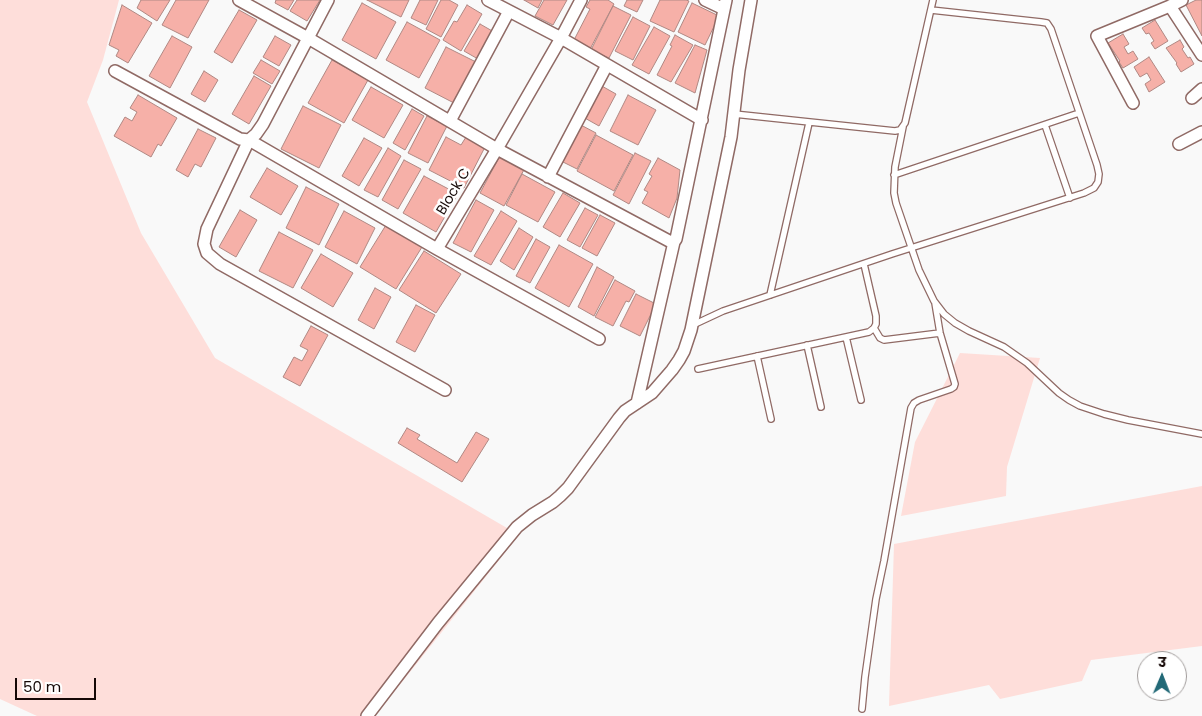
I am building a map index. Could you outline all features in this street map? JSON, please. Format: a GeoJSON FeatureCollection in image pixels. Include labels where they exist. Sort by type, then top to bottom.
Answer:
{"type":"FeatureCollection","features":[{"type":"Feature","properties":{"kind":"street"},"geometry":{"type":"LineString","coordinates":[[239,0],[308,38],[497,149],[674,242]]}},
{"type":"Feature","properties":{"kind":"street"},"geometry":{"type":"LineString","coordinates":[[328,0],[263,124],[249,140],[207,229],[204,244],[207,253],[220,264],[445,390]]}},
{"type":"Feature","properties":{"kind":"street"},"geometry":{"type":"LineString","coordinates":[[488,0],[561,38],[702,120]]}},
{"type":"Feature","properties":{"kind":"street","name":"Block C"},"geometry":{"type":"LineString","coordinates":[[437,249],[497,149],[581,0]]}},
{"type":"Feature","properties":{"kind":"street"},"geometry":{"type":"LineString","coordinates":[[637,404],[676,239],[725,5],[705,0]]}},
{"type":"Feature","properties":{"kind":"street"},"geometry":{"type":"LineString","coordinates":[[367,716],[438,622],[518,527],[532,515],[553,502],[568,488],[619,418],[625,411],[652,393],[672,370],[684,351],[731,137],[740,62],[751,0]]}},
{"type":"Feature","properties":{"kind":"street"},"geometry":{"type":"LineString","coordinates":[[1133,103],[1097,36],[1182,0]]}},
{"type":"Feature","properties":{"kind":"street"},"geometry":{"type":"LineString","coordinates":[[1170,6],[1202,55]]}},
{"type":"Feature","properties":{"kind":"street"},"geometry":{"type":"LineString","coordinates":[[450,121],[509,11]]}},
{"type":"Feature","properties":{"kind":"street"},"geometry":{"type":"LineString","coordinates":[[548,176],[607,65]]}},
{"type":"Feature","properties":{"kind":"street"},"geometry":{"type":"LineString","coordinates":[[114,71],[240,139],[249,140],[437,249],[599,338]]}},
{"type":"Feature","properties":{"kind":"street"},"geometry":{"type":"LineString","coordinates":[[1192,98],[1202,89]]}},
{"type":"Feature","properties":{"kind":"street"},"geometry":{"type":"LineString","coordinates":[[1178,144],[1202,132]]}},
{"type":"Feature","properties":{"kind":"lane"},"geometry":{"type":"LineString","coordinates":[[933,0],[903,127],[894,175],[894,193],[919,270],[934,301],[944,314],[955,323],[1004,347],[1027,363],[1059,393],[1080,406],[1112,416],[1202,434]]}},
{"type":"Feature","properties":{"kind":"lane"},"geometry":{"type":"LineString","coordinates":[[691,326],[723,312],[912,248],[1070,198],[1094,188],[1098,182],[1099,174],[1051,29],[1047,24],[931,10]]}},
{"type":"Feature","properties":{"kind":"lane"},"geometry":{"type":"LineString","coordinates":[[894,175],[1079,113]]}},
{"type":"Feature","properties":{"kind":"lane"},"geometry":{"type":"LineString","coordinates":[[734,114],[895,131],[903,127]]}},
{"type":"Feature","properties":{"kind":"lane"},"geometry":{"type":"LineString","coordinates":[[770,296],[810,123]]}},
{"type":"Feature","properties":{"kind":"lane"},"geometry":{"type":"LineString","coordinates":[[1046,124],[1070,198]]}},
{"type":"Feature","properties":{"kind":"lane"},"geometry":{"type":"LineString","coordinates":[[698,369],[869,332],[876,324],[876,316],[864,264]]}},
{"type":"Feature","properties":{"kind":"lane"},"geometry":{"type":"LineString","coordinates":[[862,709],[875,608],[911,408],[919,400],[950,389],[955,384],[940,332],[934,301]]}},
{"type":"Feature","properties":{"kind":"lane"},"geometry":{"type":"LineString","coordinates":[[874,328],[880,338],[884,340],[940,332]]}},
{"type":"Feature","properties":{"kind":"lane"},"geometry":{"type":"LineString","coordinates":[[846,336],[861,400]]}},
{"type":"Feature","properties":{"kind":"lane"},"geometry":{"type":"LineString","coordinates":[[806,345],[820,407]]}},
{"type":"Feature","properties":{"kind":"lane"},"geometry":{"type":"LineString","coordinates":[[757,356],[771,419]]}},
{"type":"Feature","properties":{"kind":"shaded area"},"geometry":{"type":"Polygon","coordinates":[[[0,0],[119,0],[103,60],[87,102],[141,233],[215,358],[519,535],[375,716],[37,716],[0,699],[0,0]]]}},
{"type":"Feature","properties":{"kind":"shaded area"},"geometry":{"type":"Polygon","coordinates":[[[960,353],[1040,358],[1007,467],[1006,496],[901,516],[915,442],[960,353]]]}},
{"type":"Feature","properties":{"kind":"shaded area"},"geometry":{"type":"Polygon","coordinates":[[[1202,486],[1202,646],[1162,651],[1137,651],[1137,654],[1091,660],[1082,681],[1000,699],[989,685],[889,706],[894,544],[1202,486]]]}},
{"type":"Feature","properties":{"kind":"building"},"geometry":{"type":"Polygon","coordinates":[[[141,0],[170,0],[157,21],[137,8],[141,0]]]}},
{"type":"Feature","properties":{"kind":"building"},"geometry":{"type":"Polygon","coordinates":[[[176,0],[209,0],[188,38],[162,25],[176,0]]]}},
{"type":"Feature","properties":{"kind":"building"},"geometry":{"type":"Polygon","coordinates":[[[276,0],[294,0],[288,10],[275,3],[276,0]]]}},
{"type":"Feature","properties":{"kind":"building"},"geometry":{"type":"Polygon","coordinates":[[[297,0],[320,0],[307,21],[290,11],[297,0]]]}},
{"type":"Feature","properties":{"kind":"building"},"geometry":{"type":"Polygon","coordinates":[[[367,0],[409,0],[401,17],[367,0]]]}},
{"type":"Feature","properties":{"kind":"building"},"geometry":{"type":"Polygon","coordinates":[[[420,0],[438,0],[426,25],[411,18],[420,0]]]}},
{"type":"Feature","properties":{"kind":"building"},"geometry":{"type":"Polygon","coordinates":[[[441,0],[449,0],[458,5],[441,37],[426,29],[441,0]]]}},
{"type":"Feature","properties":{"kind":"building"},"geometry":{"type":"Polygon","coordinates":[[[524,0],[542,0],[538,8],[524,0]]]}},
{"type":"Feature","properties":{"kind":"building"},"geometry":{"type":"Polygon","coordinates":[[[544,0],[567,0],[553,25],[535,16],[544,0]]]}},
{"type":"Feature","properties":{"kind":"building"},"geometry":{"type":"Polygon","coordinates":[[[590,0],[608,0],[614,4],[590,49],[574,40],[590,9],[586,7],[590,0]]]}},
{"type":"Feature","properties":{"kind":"building"},"geometry":{"type":"Polygon","coordinates":[[[627,0],[643,0],[637,12],[624,6],[627,0]]]}},
{"type":"Feature","properties":{"kind":"building"},"geometry":{"type":"Polygon","coordinates":[[[660,0],[689,1],[674,32],[650,21],[660,0]]]}},
{"type":"Feature","properties":{"kind":"building"},"geometry":{"type":"Polygon","coordinates":[[[1196,0],[1202,0],[1202,36],[1186,5],[1196,0]]]}},
{"type":"Feature","properties":{"kind":"building"},"geometry":{"type":"Polygon","coordinates":[[[362,3],[396,22],[376,59],[342,40],[362,3]]]}},
{"type":"Feature","properties":{"kind":"building"},"geometry":{"type":"Polygon","coordinates":[[[692,3],[719,16],[705,45],[678,32],[692,3]]]}},
{"type":"Feature","properties":{"kind":"building"},"geometry":{"type":"Polygon","coordinates":[[[122,5],[152,23],[128,63],[116,56],[119,50],[109,45],[122,5]]]}},
{"type":"Feature","properties":{"kind":"building"},"geometry":{"type":"Polygon","coordinates":[[[467,5],[482,14],[461,51],[443,40],[454,21],[457,22],[467,5]]]}},
{"type":"Feature","properties":{"kind":"building"},"geometry":{"type":"Polygon","coordinates":[[[613,6],[631,15],[609,58],[591,50],[613,6]]]}},
{"type":"Feature","properties":{"kind":"building"},"geometry":{"type":"Polygon","coordinates":[[[239,10],[257,20],[232,63],[214,52],[239,10]]]}},
{"type":"Feature","properties":{"kind":"building"},"geometry":{"type":"Polygon","coordinates":[[[633,17],[650,26],[633,60],[615,51],[633,17]]]}},
{"type":"Feature","properties":{"kind":"building"},"geometry":{"type":"Polygon","coordinates":[[[1155,20],[1168,41],[1155,49],[1151,43],[1154,41],[1149,33],[1146,34],[1142,28],[1155,20]]]}},
{"type":"Feature","properties":{"kind":"building"},"geometry":{"type":"Polygon","coordinates":[[[407,22],[440,40],[419,78],[386,60],[407,22]]]}},
{"type":"Feature","properties":{"kind":"building"},"geometry":{"type":"Polygon","coordinates":[[[480,24],[494,32],[478,59],[464,51],[480,24]]]}},
{"type":"Feature","properties":{"kind":"building"},"geometry":{"type":"Polygon","coordinates":[[[654,27],[670,36],[649,74],[632,65],[654,27]]]}},
{"type":"Feature","properties":{"kind":"building"},"geometry":{"type":"Polygon","coordinates":[[[1123,34],[1129,44],[1124,47],[1128,54],[1133,51],[1138,59],[1123,68],[1108,43],[1123,34]]]}},
{"type":"Feature","properties":{"kind":"building"},"geometry":{"type":"Polygon","coordinates":[[[675,35],[693,45],[671,82],[657,75],[672,46],[670,45],[675,35]]]}},
{"type":"Feature","properties":{"kind":"building"},"geometry":{"type":"Polygon","coordinates":[[[172,36],[192,47],[170,88],[149,76],[172,36]]]}},
{"type":"Feature","properties":{"kind":"building"},"geometry":{"type":"Polygon","coordinates":[[[275,36],[291,45],[279,66],[263,57],[275,36]]]}},
{"type":"Feature","properties":{"kind":"building"},"geometry":{"type":"Polygon","coordinates":[[[1180,40],[1184,47],[1182,49],[1194,64],[1181,72],[1166,48],[1180,40]]]}},
{"type":"Feature","properties":{"kind":"building"},"geometry":{"type":"Polygon","coordinates":[[[695,45],[707,50],[695,93],[675,83],[695,45]]]}},
{"type":"Feature","properties":{"kind":"building"},"geometry":{"type":"Polygon","coordinates":[[[446,47],[476,62],[454,103],[425,88],[446,47]]]}},
{"type":"Feature","properties":{"kind":"building"},"geometry":{"type":"Polygon","coordinates":[[[1149,57],[1165,82],[1149,92],[1145,84],[1151,80],[1147,73],[1140,77],[1134,67],[1149,57]]]}},
{"type":"Feature","properties":{"kind":"building"},"geometry":{"type":"Polygon","coordinates":[[[261,60],[280,71],[272,84],[253,73],[261,60]]]}},
{"type":"Feature","properties":{"kind":"building"},"geometry":{"type":"Polygon","coordinates":[[[332,60],[368,80],[344,123],[308,103],[332,60]]]}},
{"type":"Feature","properties":{"kind":"building"},"geometry":{"type":"Polygon","coordinates":[[[204,71],[218,80],[205,102],[191,94],[204,71]]]}},
{"type":"Feature","properties":{"kind":"building"},"geometry":{"type":"Polygon","coordinates":[[[254,76],[271,86],[249,124],[232,114],[254,76]]]}},
{"type":"Feature","properties":{"kind":"building"},"geometry":{"type":"Polygon","coordinates":[[[600,85],[616,94],[599,126],[583,117],[600,85]]]}},
{"type":"Feature","properties":{"kind":"building"},"geometry":{"type":"Polygon","coordinates":[[[371,87],[403,105],[384,138],[352,120],[371,87]]]}},
{"type":"Feature","properties":{"kind":"building"},"geometry":{"type":"Polygon","coordinates":[[[138,95],[177,118],[161,146],[158,144],[151,157],[114,136],[125,117],[132,121],[137,112],[130,108],[138,95]]]}},
{"type":"Feature","properties":{"kind":"building"},"geometry":{"type":"Polygon","coordinates":[[[628,95],[656,110],[638,145],[610,131],[628,95]]]}},
{"type":"Feature","properties":{"kind":"building"},"geometry":{"type":"Polygon","coordinates":[[[303,106],[341,125],[319,168],[281,149],[303,106]]]}},
{"type":"Feature","properties":{"kind":"building"},"geometry":{"type":"Polygon","coordinates":[[[412,109],[424,116],[405,150],[393,143],[412,109]]]}},
{"type":"Feature","properties":{"kind":"building"},"geometry":{"type":"Polygon","coordinates":[[[427,116],[447,126],[428,163],[408,153],[427,116]]]}},
{"type":"Feature","properties":{"kind":"building"},"geometry":{"type":"Polygon","coordinates":[[[579,124],[596,133],[577,169],[559,160],[579,124]]]}},
{"type":"Feature","properties":{"kind":"building"},"geometry":{"type":"Polygon","coordinates":[[[198,129],[216,138],[201,167],[195,164],[188,177],[176,170],[198,129]]]}},
{"type":"Feature","properties":{"kind":"building"},"geometry":{"type":"Polygon","coordinates":[[[596,135],[633,155],[614,191],[577,171],[596,135]]]}},
{"type":"Feature","properties":{"kind":"building"},"geometry":{"type":"Polygon","coordinates":[[[446,137],[461,145],[466,137],[485,147],[464,188],[429,170],[446,137]]]}},
{"type":"Feature","properties":{"kind":"building"},"geometry":{"type":"Polygon","coordinates":[[[364,138],[382,148],[359,186],[342,176],[364,138]]]}},
{"type":"Feature","properties":{"kind":"building"},"geometry":{"type":"Polygon","coordinates":[[[388,148],[401,156],[378,197],[364,190],[388,148]]]}},
{"type":"Feature","properties":{"kind":"building"},"geometry":{"type":"Polygon","coordinates":[[[635,153],[651,161],[629,204],[613,195],[635,153]]]}},
{"type":"Feature","properties":{"kind":"building"},"geometry":{"type":"Polygon","coordinates":[[[501,154],[525,168],[504,206],[480,193],[501,154]]]}},
{"type":"Feature","properties":{"kind":"building"},"geometry":{"type":"Polygon","coordinates":[[[658,158],[680,170],[677,198],[669,218],[642,203],[648,192],[644,190],[652,176],[649,174],[658,158]]]}},
{"type":"Feature","properties":{"kind":"building"},"geometry":{"type":"Polygon","coordinates":[[[404,160],[421,169],[398,209],[382,200],[404,160]]]}},
{"type":"Feature","properties":{"kind":"building"},"geometry":{"type":"Polygon","coordinates":[[[267,168],[298,186],[281,215],[250,197],[267,168]]]}},
{"type":"Feature","properties":{"kind":"building"},"geometry":{"type":"Polygon","coordinates":[[[522,174],[555,192],[538,222],[506,205],[522,174]]]}},
{"type":"Feature","properties":{"kind":"building"},"geometry":{"type":"Polygon","coordinates":[[[424,176],[458,194],[436,232],[403,213],[424,176]]]}},
{"type":"Feature","properties":{"kind":"building"},"geometry":{"type":"Polygon","coordinates":[[[306,187],[339,204],[319,245],[286,228],[306,187]]]}},
{"type":"Feature","properties":{"kind":"building"},"geometry":{"type":"Polygon","coordinates":[[[563,193],[580,203],[560,237],[543,227],[563,193]]]}},
{"type":"Feature","properties":{"kind":"building"},"geometry":{"type":"Polygon","coordinates":[[[476,200],[494,210],[471,252],[453,243],[476,200]]]}},
{"type":"Feature","properties":{"kind":"building"},"geometry":{"type":"Polygon","coordinates":[[[585,208],[598,215],[580,247],[567,240],[585,208]]]}},
{"type":"Feature","properties":{"kind":"building"},"geometry":{"type":"Polygon","coordinates":[[[240,210],[257,220],[236,257],[219,247],[240,210]]]}},
{"type":"Feature","properties":{"kind":"building"},"geometry":{"type":"Polygon","coordinates":[[[344,211],[375,228],[357,264],[325,247],[344,211]]]}},
{"type":"Feature","properties":{"kind":"building"},"geometry":{"type":"Polygon","coordinates":[[[501,211],[517,221],[491,265],[474,256],[501,211]]]}},
{"type":"Feature","properties":{"kind":"building"},"geometry":{"type":"Polygon","coordinates":[[[600,215],[615,223],[597,256],[582,248],[600,215]]]}},
{"type":"Feature","properties":{"kind":"building"},"geometry":{"type":"Polygon","coordinates":[[[386,225],[422,247],[396,289],[360,267],[386,225]]]}},
{"type":"Feature","properties":{"kind":"building"},"geometry":{"type":"Polygon","coordinates":[[[519,228],[533,237],[514,270],[500,261],[519,228]]]}},
{"type":"Feature","properties":{"kind":"building"},"geometry":{"type":"Polygon","coordinates":[[[279,232],[313,250],[293,288],[259,271],[279,232]]]}},
{"type":"Feature","properties":{"kind":"building"},"geometry":{"type":"Polygon","coordinates":[[[536,239],[550,247],[530,283],[516,276],[536,239]]]}},
{"type":"Feature","properties":{"kind":"building"},"geometry":{"type":"Polygon","coordinates":[[[559,245],[593,264],[569,307],[535,288],[559,245]]]}},
{"type":"Feature","properties":{"kind":"building"},"geometry":{"type":"Polygon","coordinates":[[[424,251],[461,274],[436,313],[399,290],[424,251]]]}},
{"type":"Feature","properties":{"kind":"building"},"geometry":{"type":"Polygon","coordinates":[[[321,254],[353,273],[333,307],[301,288],[321,254]]]}},
{"type":"Feature","properties":{"kind":"building"},"geometry":{"type":"Polygon","coordinates":[[[597,267],[614,277],[594,316],[578,307],[597,267]]]}},
{"type":"Feature","properties":{"kind":"building"},"geometry":{"type":"Polygon","coordinates":[[[615,280],[635,291],[629,302],[626,301],[613,326],[595,317],[615,280]]]}},
{"type":"Feature","properties":{"kind":"building"},"geometry":{"type":"Polygon","coordinates":[[[375,288],[391,297],[374,329],[358,320],[375,288]]]}},
{"type":"Feature","properties":{"kind":"building"},"geometry":{"type":"Polygon","coordinates":[[[636,294],[656,304],[640,336],[620,326],[636,294]]]}},
{"type":"Feature","properties":{"kind":"building"},"geometry":{"type":"Polygon","coordinates":[[[416,305],[435,315],[415,352],[396,342],[416,305]]]}},
{"type":"Feature","properties":{"kind":"building"},"geometry":{"type":"Polygon","coordinates":[[[311,326],[328,335],[300,386],[283,377],[294,357],[302,361],[308,350],[300,346],[311,326]]]}},
{"type":"Feature","properties":{"kind":"building"},"geometry":{"type":"Polygon","coordinates":[[[407,428],[420,435],[417,439],[457,463],[476,432],[489,439],[462,482],[398,443],[407,428]]]}}]}
